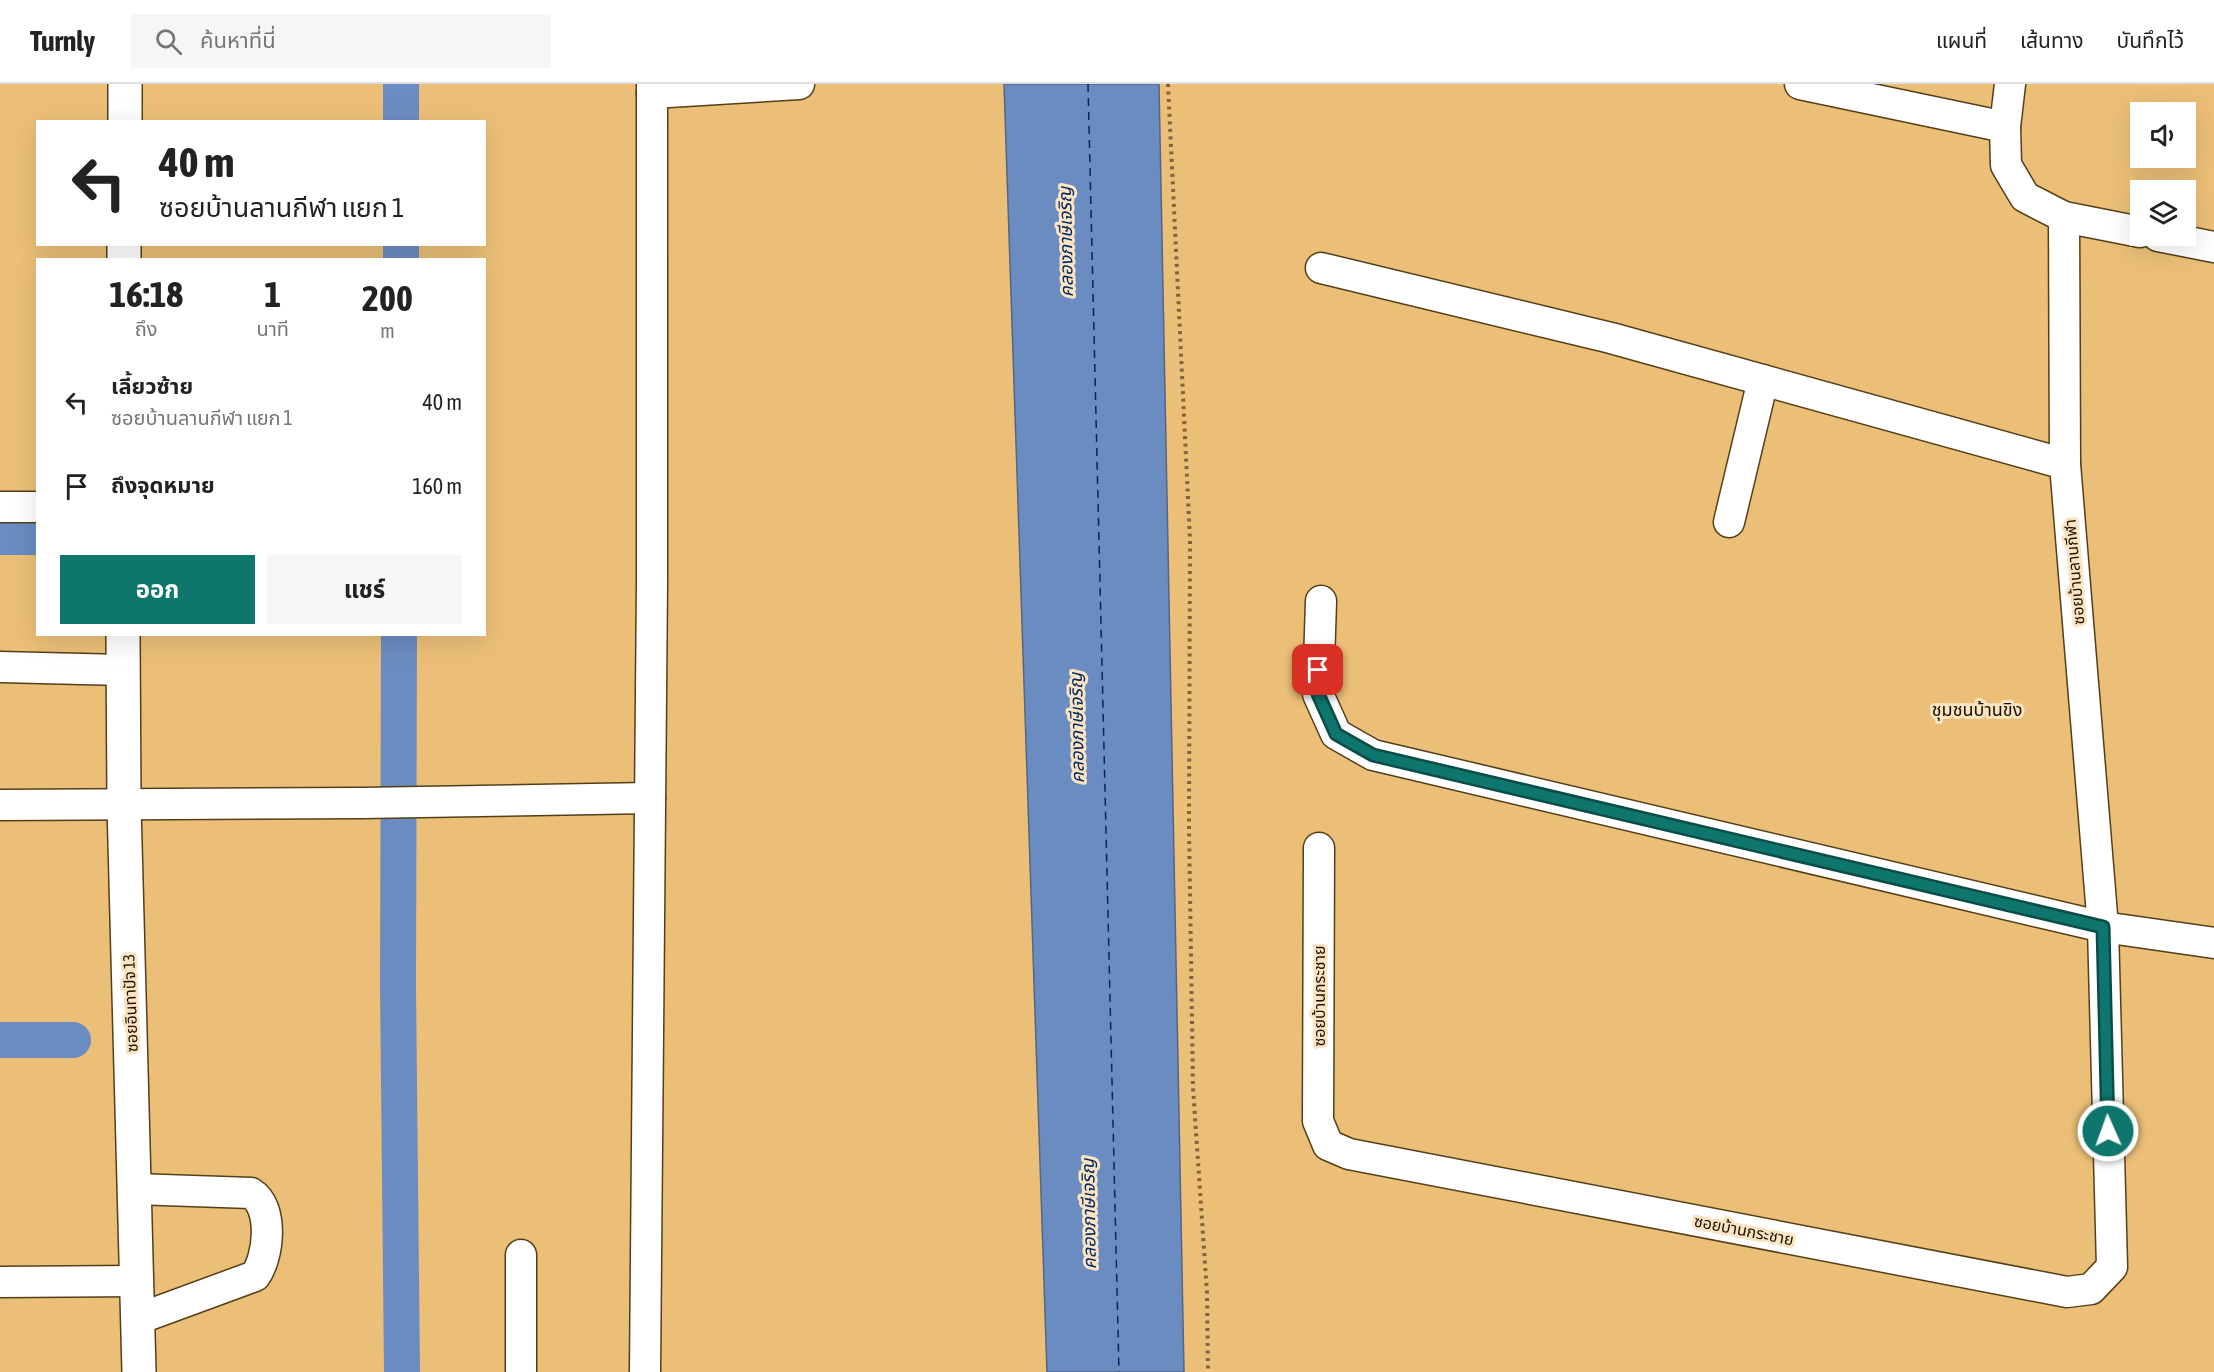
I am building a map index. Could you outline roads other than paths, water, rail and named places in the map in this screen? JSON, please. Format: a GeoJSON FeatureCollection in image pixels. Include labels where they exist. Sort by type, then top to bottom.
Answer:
{"type":"FeatureCollection","features":[{"type":"Feature","properties":{"kind":"street"},"geometry":{"type":"LineString","coordinates":[[125,84],[125,120]]}},
{"type":"Feature","properties":{"kind":"street"},"geometry":{"type":"LineString","coordinates":[[645,1372],[650,798],[652,88],[799,84]]}},
{"type":"Feature","properties":{"kind":"street"},"geometry":{"type":"LineString","coordinates":[[1800,84],[2005,127]]}},
{"type":"Feature","properties":{"kind":"street"},"geometry":{"type":"LineString","coordinates":[[2010,84],[2005,127],[2006,165],[2025,197],[2064,217],[2130,230]]}},
{"type":"Feature","properties":{"kind":"street","name":"ซอยบ้านลานกีฬา"},"geometry":{"type":"LineString","coordinates":[[2064,217],[2065,464],[2103,927]]}},
{"type":"Feature","properties":{"kind":"street"},"geometry":{"type":"LineString","coordinates":[[2196,243],[2214,247]]}},
{"type":"Feature","properties":{"kind":"street"},"geometry":{"type":"LineString","coordinates":[[1321,268],[1611,338],[2065,464]]}},
{"type":"Feature","properties":{"kind":"street"},"geometry":{"type":"LineString","coordinates":[[1729,522],[1763,380]]}},
{"type":"Feature","properties":{"kind":"street"},"geometry":{"type":"LineString","coordinates":[[0,507],[36,507]]}},
{"type":"Feature","properties":{"kind":"street"},"geometry":{"type":"LineString","coordinates":[[1321,601],[1318,694],[1336,734],[1373,755],[2103,927],[2214,943]]}},
{"type":"Feature","properties":{"kind":"street","name":"ซอยอินทาปัจ 13"},"geometry":{"type":"LineString","coordinates":[[123,636],[124,805],[139,1372]]}},
{"type":"Feature","properties":{"kind":"street"},"geometry":{"type":"LineString","coordinates":[[0,667],[123,670]]}},
{"type":"Feature","properties":{"kind":"street"},"geometry":{"type":"LineString","coordinates":[[0,805],[650,798]]}},
{"type":"Feature","properties":{"kind":"street","name":"ซอยบ้านกระชาย"},"geometry":{"type":"LineString","coordinates":[[1319,848],[1318,1121],[1328,1145],[1349,1154],[2067,1292],[2091,1289],[2112,1267],[2103,927]]}},
{"type":"Feature","properties":{"kind":"street"},"geometry":{"type":"LineString","coordinates":[[135,1189],[251,1193],[258,1197],[266,1216],[267,1231],[262,1266],[255,1276],[138,1319]]}},
{"type":"Feature","properties":{"kind":"street"},"geometry":{"type":"LineString","coordinates":[[521,1255],[521,1372]]}},
{"type":"Feature","properties":{"kind":"street"},"geometry":{"type":"LineString","coordinates":[[0,1281],[137,1281]]}},
{"type":"Feature","properties":{"kind":"water","name":"คลองภาษีเจริญ"},"geometry":{"type":"Polygon","coordinates":[[[1004,84],[1159,84],[1184,1372],[1047,1372],[1004,84]]]}},
{"type":"Feature","properties":{"kind":"waterway"},"geometry":{"type":"LineString","coordinates":[[401,84],[401,120]]}},
{"type":"Feature","properties":{"kind":"waterway"},"geometry":{"type":"LineString","coordinates":[[401,246],[401,258]]}},
{"type":"Feature","properties":{"kind":"waterway"},"geometry":{"type":"LineString","coordinates":[[0,537],[36,537]]}},
{"type":"Feature","properties":{"kind":"waterway"},"geometry":{"type":"LineString","coordinates":[[399,636],[398,986],[402,1372]]}},
{"type":"Feature","properties":{"kind":"waterway"},"geometry":{"type":"LineString","coordinates":[[0,1040],[73,1040]]}},
{"type":"Feature","properties":{"kind":"district","name":"ชุมชนบ้านขิง"},"geometry":{"type":"Point","coordinates":[1977,710]}}]}
